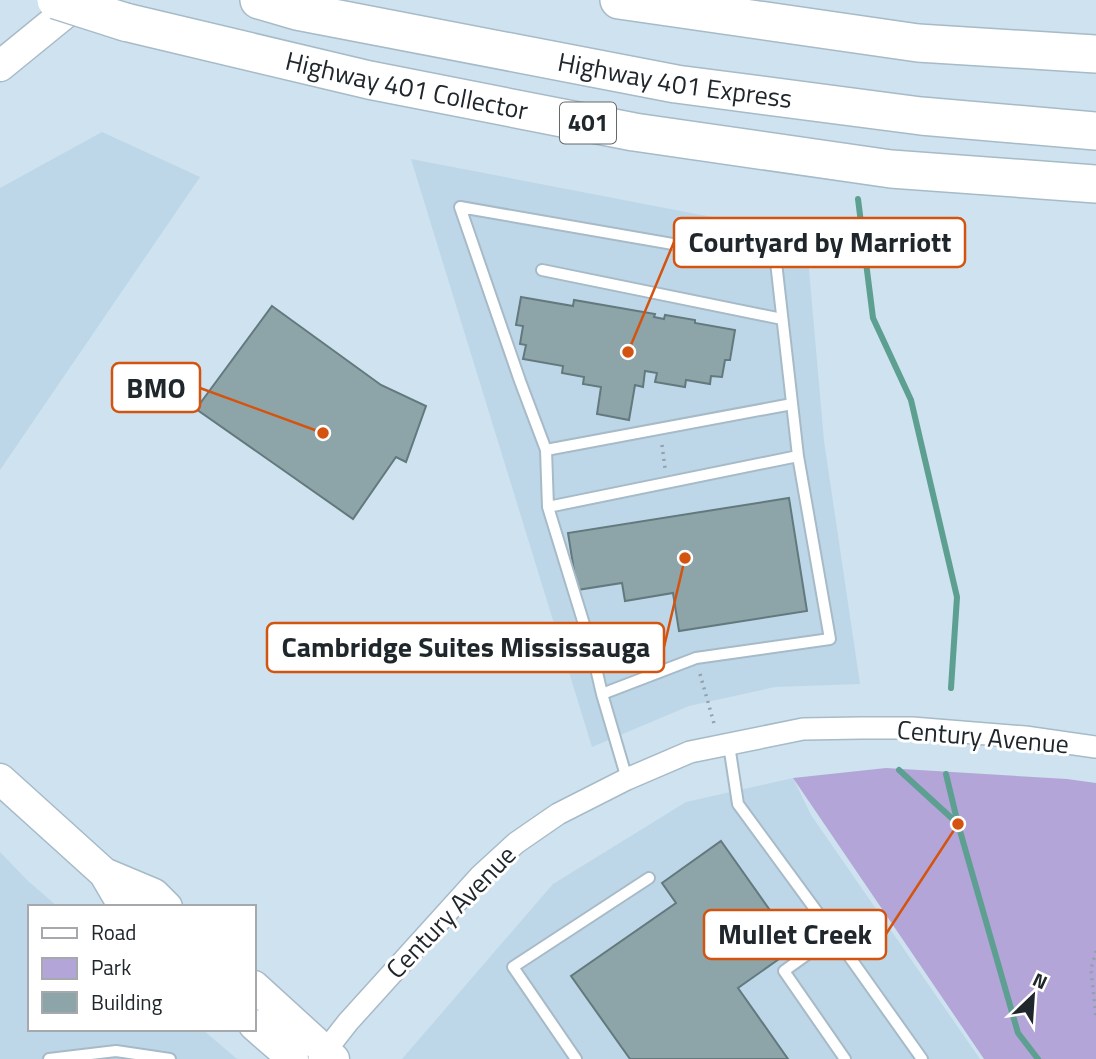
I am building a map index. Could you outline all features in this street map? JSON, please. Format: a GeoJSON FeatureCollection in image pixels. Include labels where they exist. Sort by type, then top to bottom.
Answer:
{"type":"FeatureCollection","features":[{"type":"Feature","properties":{"kind":"highway","name":"Highway 401 Collector"},"geometry":{"type":"LineString","coordinates":[[56,0],[125,22],[369,80],[634,132],[891,169],[1096,186]]}},
{"type":"Feature","properties":{"kind":"highway","name":"Highway 401 Express"},"geometry":{"type":"LineString","coordinates":[[259,0],[297,11],[676,84],[921,116],[1096,131]]}},
{"type":"Feature","properties":{"kind":"highway"},"geometry":{"type":"LineString","coordinates":[[619,0],[918,43],[1096,54]]}},
{"type":"Feature","properties":{"kind":"street"},"geometry":{"type":"LineString","coordinates":[[0,66],[81,0]]}},
{"type":"Feature","properties":{"kind":"street","name":"Century Avenue"},"geometry":{"type":"LineString","coordinates":[[326,1056],[348,1022],[471,886],[516,843],[558,814],[627,779],[690,752],[803,729],[912,728],[1025,737],[1096,747]]}},
{"type":"Feature","properties":{"kind":"street"},"geometry":{"type":"LineString","coordinates":[[0,779],[104,873],[123,905]]}},
{"type":"Feature","properties":{"kind":"street"},"geometry":{"type":"LineString","coordinates":[[104,873],[154,894],[165,905]]}},
{"type":"Feature","properties":{"kind":"street"},"geometry":{"type":"LineString","coordinates":[[256,988],[326,1056]]}},
{"type":"Feature","properties":{"kind":"street"},"geometry":{"type":"LineString","coordinates":[[256,1027],[293,1059]]}},
{"type":"Feature","properties":{"kind":"lane"},"geometry":{"type":"LineString","coordinates":[[602,694],[696,658],[830,639],[798,456],[776,262],[460,207],[546,450],[548,507],[591,647],[602,694],[627,779]]}},
{"type":"Feature","properties":{"kind":"lane"},"geometry":{"type":"LineString","coordinates":[[542,270],[782,319]]}},
{"type":"Feature","properties":{"kind":"lane"},"geometry":{"type":"LineString","coordinates":[[546,450],[792,404]]}},
{"type":"Feature","properties":{"kind":"lane"},"geometry":{"type":"LineString","coordinates":[[548,507],[798,456]]}},
{"type":"Feature","properties":{"kind":"lane"},"geometry":{"type":"LineString","coordinates":[[725,746],[738,804],[922,1059]]}},
{"type":"Feature","properties":{"kind":"lane"},"geometry":{"type":"LineString","coordinates":[[576,1059],[513,967],[649,878]]}},
{"type":"Feature","properties":{"kind":"lane"},"geometry":{"type":"LineString","coordinates":[[834,935],[785,971],[845,1059]]}},
{"type":"Feature","properties":{"kind":"lane"},"geometry":{"type":"LineString","coordinates":[[49,1059],[116,1051],[170,1059]]}},
{"type":"Feature","properties":{"kind":"path"},"geometry":{"type":"LineString","coordinates":[[659,429],[667,483]]}},
{"type":"Feature","properties":{"kind":"path"},"geometry":{"type":"LineString","coordinates":[[696,658],[725,746]]}},
{"type":"Feature","properties":{"kind":"path"},"geometry":{"type":"LineString","coordinates":[[1096,951],[1091,969],[1096,1017]]}},
{"type":"Feature","properties":{"kind":"shaded area"},"geometry":{"type":"Polygon","coordinates":[[[102,132],[200,177],[0,470],[0,188],[102,132]]]}},
{"type":"Feature","properties":{"kind":"shaded area"},"geometry":{"type":"Polygon","coordinates":[[[411,159],[806,235],[824,441],[860,684],[775,687],[689,706],[592,747],[411,159]]]}},
{"type":"Feature","properties":{"kind":"shaded area"},"geometry":{"type":"Polygon","coordinates":[[[793,778],[811,815],[980,1059],[402,1059],[553,884],[686,802],[793,778]]]}},
{"type":"Feature","properties":{"kind":"shaded area"},"geometry":{"type":"Polygon","coordinates":[[[0,852],[56,905],[28,905],[28,1031],[204,1031],[237,1059],[0,1059],[0,852]]]}},
{"type":"Feature","properties":{"kind":"green space"},"geometry":{"type":"Polygon","coordinates":[[[886,768],[1096,783],[1096,1059],[984,1059],[793,778],[886,768]]]}},
{"type":"Feature","properties":{"kind":"building"},"geometry":{"type":"Polygon","coordinates":[[[521,297],[573,306],[574,300],[655,314],[654,317],[664,319],[665,315],[695,320],[695,323],[735,330],[730,360],[725,360],[722,377],[711,376],[710,384],[686,380],[685,387],[655,382],[657,373],[645,371],[643,387],[635,385],[629,420],[597,414],[601,387],[583,384],[584,377],[562,373],[563,366],[523,359],[526,345],[520,344],[523,326],[516,325],[521,297]]]}},
{"type":"Feature","properties":{"kind":"building"},"geometry":{"type":"Polygon","coordinates":[[[272,306],[381,385],[426,406],[406,462],[396,457],[353,519],[196,409],[272,306]]]}},
{"type":"Feature","properties":{"kind":"building"},"geometry":{"type":"Polygon","coordinates":[[[789,498],[807,611],[679,631],[673,593],[625,601],[622,583],[577,590],[568,533],[789,498]]]}},
{"type":"Feature","properties":{"kind":"building"},"geometry":{"type":"Polygon","coordinates":[[[721,841],[796,947],[738,988],[788,1059],[630,1059],[571,976],[676,903],[662,883],[721,841]]]}},
{"type":"Feature","properties":{"kind":"waterway"},"geometry":{"type":"LineString","coordinates":[[858,199],[873,318],[911,400],[957,597],[951,688]]}},
{"type":"Feature","properties":{"kind":"waterway"},"geometry":{"type":"LineString","coordinates":[[899,770],[957,823]]}},
{"type":"Feature","properties":{"kind":"waterway"},"geometry":{"type":"LineString","coordinates":[[946,774],[1018,1033],[1038,1059]]}},
{"type":"Feature","properties":{"kind":"place","name":"Courtyard by Marriott"},"geometry":{"type":"Point","coordinates":[628,352]}},
{"type":"Feature","properties":{"kind":"place","name":"BMO"},"geometry":{"type":"Point","coordinates":[323,433]}},
{"type":"Feature","properties":{"kind":"place","name":"Cambridge Suites Mississauga"},"geometry":{"type":"Point","coordinates":[685,558]}},
{"type":"Feature","properties":{"kind":"place","name":"Mullet Creek"},"geometry":{"type":"Point","coordinates":[958,824]}}]}
